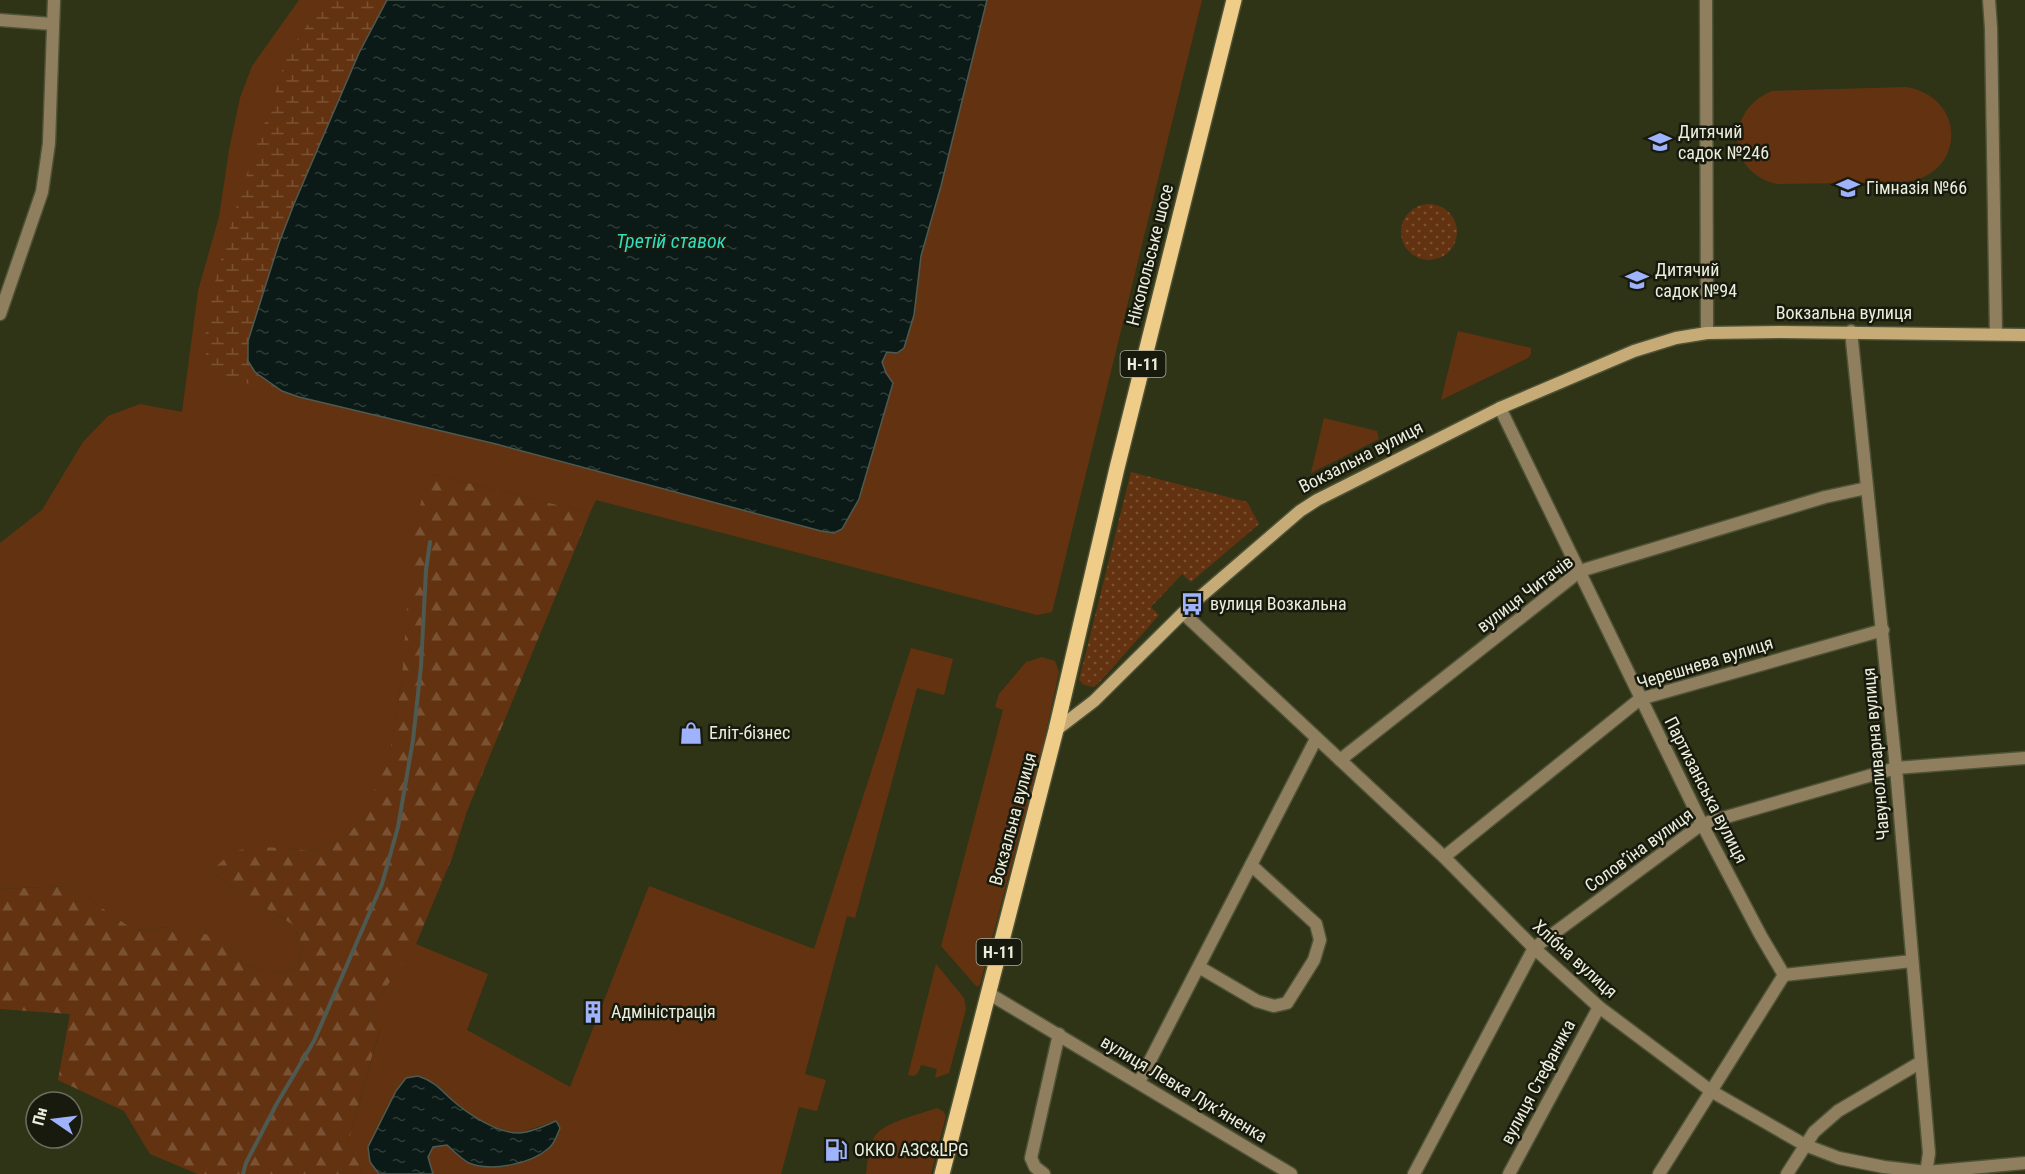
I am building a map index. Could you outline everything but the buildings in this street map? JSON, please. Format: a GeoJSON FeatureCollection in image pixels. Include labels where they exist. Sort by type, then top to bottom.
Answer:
{"type":"FeatureCollection","features":[{"type":"Feature","properties":{"kind":"main road","name":"Нікопольське шосе"},"geometry":{"type":"LineString","coordinates":[[1056,730],[1117,468],[1234,0]]}},
{"type":"Feature","properties":{"kind":"main road","name":"Вокзальна вулиця"},"geometry":{"type":"LineString","coordinates":[[942,1174],[1056,730]]}},
{"type":"Feature","properties":{"kind":"street"},"geometry":{"type":"LineString","coordinates":[[0,314],[42,192],[49,144],[54,0]]}},
{"type":"Feature","properties":{"kind":"street"},"geometry":{"type":"LineString","coordinates":[[1706,0],[1707,333]]}},
{"type":"Feature","properties":{"kind":"street"},"geometry":{"type":"LineString","coordinates":[[1989,0],[1996,334]]}},
{"type":"Feature","properties":{"kind":"street"},"geometry":{"type":"LineString","coordinates":[[0,20],[52,24]]}},
{"type":"Feature","properties":{"kind":"street","name":"Вокзальна вулиця"},"geometry":{"type":"LineString","coordinates":[[1056,730],[1094,701],[1222,577],[1300,511],[1317,500],[1500,408],[1634,351],[1676,338],[1707,333],[1851,331],[2025,335]]}},
{"type":"Feature","properties":{"kind":"street","name":"Чавуноливарна вулиця"},"geometry":{"type":"LineString","coordinates":[[1851,331],[1896,768],[1929,1154],[1926,1173]]}},
{"type":"Feature","properties":{"kind":"street","name":"Партизанська вулиця"},"geometry":{"type":"LineString","coordinates":[[1500,408],[1702,824],[1784,975]]}},
{"type":"Feature","properties":{"kind":"street","name":"вулиця Читачів"},"geometry":{"type":"LineString","coordinates":[[1340,760],[1581,571],[1825,497],[1867,488]]}},
{"type":"Feature","properties":{"kind":"street","name":"Хлібна вулиця"},"geometry":{"type":"LineString","coordinates":[[1184,613],[1444,857],[1534,948],[1599,1007],[1712,1090],[1805,1145],[1839,1158],[1926,1173],[2025,1163]]}},
{"type":"Feature","properties":{"kind":"street","name":"Черешнева вулиця"},"geometry":{"type":"LineString","coordinates":[[1444,857],[1640,699],[1883,630]]}},
{"type":"Feature","properties":{"kind":"street"},"geometry":{"type":"LineString","coordinates":[[1139,1082],[1316,739]]}},
{"type":"Feature","properties":{"kind":"street","name":"Соловʼїна вулиця"},"geometry":{"type":"LineString","coordinates":[[1414,1174],[1534,948],[1702,824],[1896,768],[2025,758]]}},
{"type":"Feature","properties":{"kind":"street"},"geometry":{"type":"LineString","coordinates":[[1199,967],[1257,1001],[1274,1006],[1287,1003],[1314,960],[1320,940],[1316,924],[1251,865]]}},
{"type":"Feature","properties":{"kind":"street"},"geometry":{"type":"LineString","coordinates":[[1659,1174],[1784,975],[1912,961]]}},
{"type":"Feature","properties":{"kind":"street","name":"вулиця Левка Лукʼяненка"},"geometry":{"type":"LineString","coordinates":[[988,993],[1291,1174]]}},
{"type":"Feature","properties":{"kind":"street","name":"вулиця Стефаника"},"geometry":{"type":"LineString","coordinates":[[1509,1174],[1599,1007]]}},
{"type":"Feature","properties":{"kind":"street"},"geometry":{"type":"LineString","coordinates":[[1044,1174],[1035,1167],[1031,1158],[1059,1034]]}},
{"type":"Feature","properties":{"kind":"street"},"geometry":{"type":"LineString","coordinates":[[1787,1174],[1822,1123],[1838,1111],[1921,1062]]}},
{"type":"Feature","properties":{"kind":"green space"},"geometry":{"type":"Polygon","coordinates":[[[299,0],[1202,0],[1052,612],[1037,615],[596,500],[590,513],[427,473],[402,679],[390,752],[363,819],[341,840],[309,851],[289,848],[211,871],[243,895],[292,924],[303,947],[298,966],[284,973],[244,964],[231,949],[171,927],[134,930],[70,886],[0,889],[0,543],[42,510],[83,442],[108,416],[140,404],[182,412],[198,291],[219,217],[240,98],[252,66],[299,0]]]}},
{"type":"Feature","properties":{"kind":"green space"},"geometry":{"type":"Polygon","coordinates":[[[325,0],[387,0],[359,53],[294,204],[248,340],[266,381],[282,391],[241,382],[220,374],[208,362],[205,342],[209,312],[228,236],[281,73],[293,47],[325,0]]]}},
{"type":"Feature","properties":{"kind":"green space"},"geometry":{"type":"Polygon","coordinates":[[[1906,87],[1926,94],[1940,105],[1949,120],[1951,136],[1948,152],[1939,166],[1925,176],[1905,182],[1777,184],[1760,177],[1748,167],[1740,154],[1737,140],[1739,126],[1746,112],[1757,100],[1772,91],[1906,87]]]}},
{"type":"Feature","properties":{"kind":"green space"},"geometry":{"type":"Polygon","coordinates":[[[1429,204],[1444,209],[1452,217],[1457,232],[1452,247],[1444,255],[1429,260],[1414,255],[1406,247],[1401,232],[1406,217],[1414,209],[1429,204]]]}},
{"type":"Feature","properties":{"kind":"green space"},"geometry":{"type":"Polygon","coordinates":[[[1458,331],[1531,348],[1531,354],[1528,358],[1441,400],[1458,331]]]}},
{"type":"Feature","properties":{"kind":"green space"},"geometry":{"type":"Polygon","coordinates":[[[1324,418],[1377,431],[1379,439],[1311,473],[1324,418]]]}},
{"type":"Feature","properties":{"kind":"green space"},"geometry":{"type":"Polygon","coordinates":[[[1131,472],[1247,502],[1259,524],[1191,582],[1182,574],[1151,607],[1159,615],[1093,687],[1084,685],[1079,680],[1131,472]]]}},
{"type":"Feature","properties":{"kind":"green space"},"geometry":{"type":"Polygon","coordinates":[[[427,473],[590,513],[467,811],[453,855],[416,944],[367,1015],[380,1028],[347,1146],[359,1163],[361,1174],[198,1174],[150,1154],[124,1111],[84,1092],[84,1090],[58,1080],[70,1014],[0,1009],[0,889],[70,886],[134,930],[171,927],[214,936],[231,949],[244,964],[284,973],[298,966],[303,947],[292,924],[243,895],[211,871],[231,853],[250,847],[309,851],[341,840],[363,819],[390,751],[402,679],[411,550],[427,473]]]}},
{"type":"Feature","properties":{"kind":"green space"},"geometry":{"type":"Polygon","coordinates":[[[911,648],[953,659],[944,695],[917,688],[855,918],[847,916],[805,1074],[826,1080],[817,1111],[799,1107],[781,1174],[433,1174],[428,1157],[433,1147],[447,1145],[504,1167],[536,1156],[555,1121],[519,1133],[504,1130],[473,1116],[435,1083],[406,1078],[387,1108],[375,1139],[370,1162],[379,1174],[361,1174],[359,1163],[347,1146],[380,1029],[367,1015],[416,944],[488,974],[467,1030],[570,1087],[649,886],[814,949],[911,648]]]}},
{"type":"Feature","properties":{"kind":"green space"},"geometry":{"type":"Polygon","coordinates":[[[1042,657],[1055,661],[1059,672],[1043,746],[980,984],[977,987],[941,946],[1003,710],[995,707],[999,694],[1026,662],[1042,657]]]}},
{"type":"Feature","properties":{"kind":"green space"},"geometry":{"type":"Polygon","coordinates":[[[936,964],[964,998],[966,1009],[949,1073],[935,1078],[937,1069],[921,1065],[918,1073],[914,1076],[908,1075],[936,964]]]}},
{"type":"Feature","properties":{"kind":"green space"},"geometry":{"type":"Polygon","coordinates":[[[937,1108],[946,1116],[931,1174],[866,1174],[871,1145],[880,1131],[894,1123],[937,1108]]]}},
{"type":"Feature","properties":{"kind":"water","name":"Третій ставок"},"geometry":{"type":"Polygon","coordinates":[[[387,0],[987,0],[941,186],[921,256],[914,315],[904,348],[897,353],[887,352],[882,362],[893,383],[859,499],[842,529],[834,533],[821,531],[496,444],[299,397],[282,391],[255,372],[248,361],[248,341],[279,243],[359,53],[387,0]]]}},
{"type":"Feature","properties":{"kind":"water"},"geometry":{"type":"Polygon","coordinates":[[[418,1076],[433,1083],[475,1117],[502,1130],[520,1133],[556,1121],[560,1128],[556,1139],[541,1154],[510,1165],[478,1166],[460,1157],[447,1145],[433,1147],[428,1157],[433,1174],[379,1174],[370,1162],[368,1147],[396,1091],[406,1078],[418,1076]]]}},
{"type":"Feature","properties":{"kind":"waterway"},"geometry":{"type":"LineString","coordinates":[[243,1174],[246,1163],[276,1105],[314,1041],[382,884],[398,827],[413,740],[430,542]]}},
{"type":"Feature","properties":{"kind":"place","name":"Дитячий садок №246"},"geometry":{"type":"Point","coordinates":[1660,142]}},
{"type":"Feature","properties":{"kind":"place","name":"Гімназія №66"},"geometry":{"type":"Point","coordinates":[1848,188]}},
{"type":"Feature","properties":{"kind":"place","name":"Дитячий садок №94"},"geometry":{"type":"Point","coordinates":[1637,280]}},
{"type":"Feature","properties":{"kind":"place","name":"вулиця Возкальна"},"geometry":{"type":"Point","coordinates":[1192,604]}},
{"type":"Feature","properties":{"kind":"place","name":"Еліт-бізнес"},"geometry":{"type":"Point","coordinates":[691,733]}},
{"type":"Feature","properties":{"kind":"place","name":"Адміністрація"},"geometry":{"type":"Point","coordinates":[593,1012]}},
{"type":"Feature","properties":{"kind":"place","name":"ОККО АЗС&LPG"},"geometry":{"type":"Point","coordinates":[836,1150]}}]}
